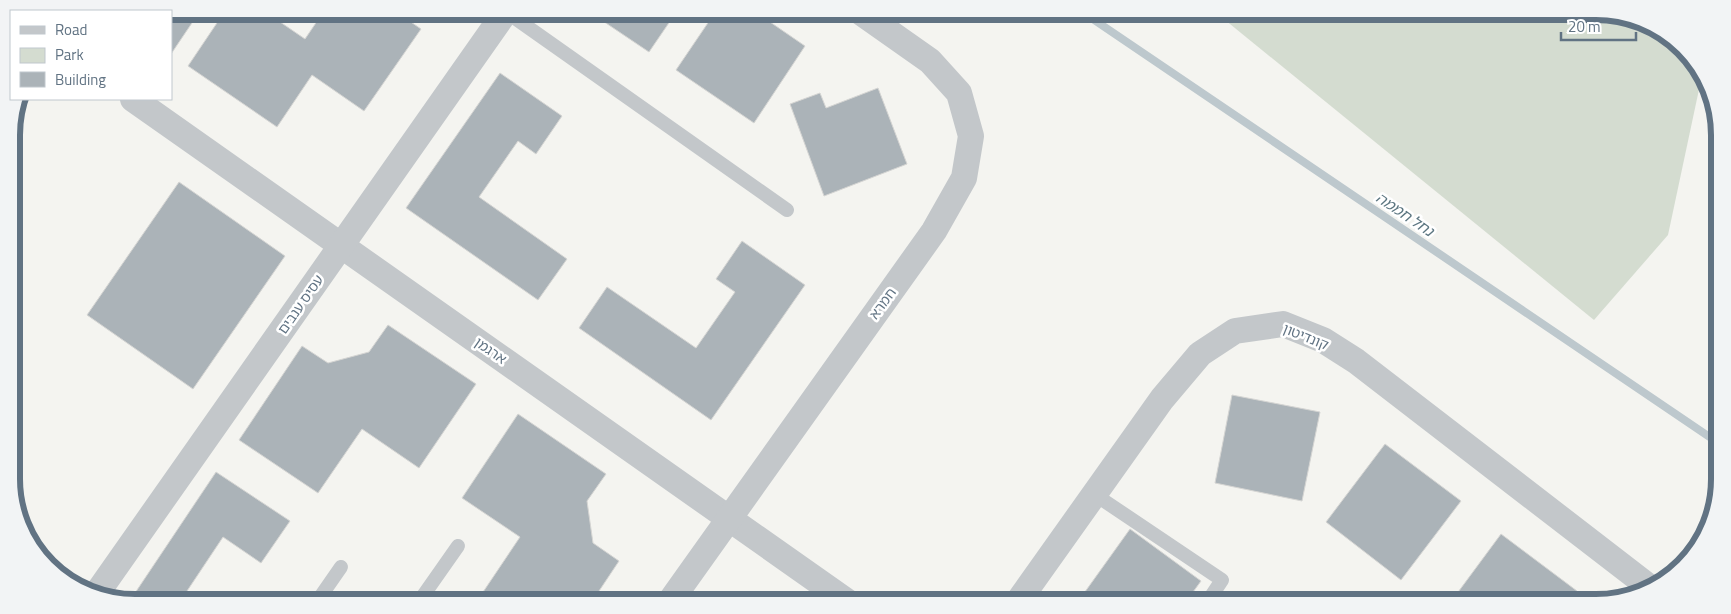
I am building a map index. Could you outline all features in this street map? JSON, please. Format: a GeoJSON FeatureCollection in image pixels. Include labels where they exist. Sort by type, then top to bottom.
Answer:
{"type":"FeatureCollection","features":[{"type":"Feature","properties":{"kind":"street","name":"עסיס ענבים"},"geometry":{"type":"LineString","coordinates":[[100,589],[499,20]]}},
{"type":"Feature","properties":{"kind":"street","name":"חמרא"},"geometry":{"type":"LineString","coordinates":[[675,594],[934,231],[964,178],[971,136],[959,93],[930,60],[873,20]]}},
{"type":"Feature","properties":{"kind":"street","name":"ארגמן"},"geometry":{"type":"LineString","coordinates":[[134,100],[342,244],[836,594]]}},
{"type":"Feature","properties":{"kind":"street","name":"קונדיטון"},"geometry":{"type":"LineString","coordinates":[[1022,594],[1162,398],[1200,354],[1235,331],[1283,324],[1323,340],[1356,361],[1644,583]]}},
{"type":"Feature","properties":{"kind":"lane"},"geometry":{"type":"LineString","coordinates":[[518,20],[787,210]]}},
{"type":"Feature","properties":{"kind":"lane"},"geometry":{"type":"LineString","coordinates":[[1094,494],[1222,580],[1213,594]]}},
{"type":"Feature","properties":{"kind":"lane"},"geometry":{"type":"LineString","coordinates":[[424,594],[458,546]]}},
{"type":"Feature","properties":{"kind":"lane"},"geometry":{"type":"LineString","coordinates":[[322,594],[341,567]]}},
{"type":"Feature","properties":{"kind":"green space"},"geometry":{"type":"Polygon","coordinates":[[[1225,20],[1596,20],[1633,26],[1654,35],[1666,44],[1687,65],[1700,86],[1668,235],[1594,320],[1225,20]]]}},
{"type":"Feature","properties":{"kind":"building"},"geometry":{"type":"Polygon","coordinates":[[[172,20],[194,20],[172,53],[172,20]]]}},
{"type":"Feature","properties":{"kind":"building"},"geometry":{"type":"Polygon","coordinates":[[[219,20],[277,20],[305,39],[318,20],[408,20],[421,29],[364,111],[312,75],[277,127],[188,66],[219,20]]]}},
{"type":"Feature","properties":{"kind":"building"},"geometry":{"type":"Polygon","coordinates":[[[601,20],[671,20],[649,52],[601,20]]]}},
{"type":"Feature","properties":{"kind":"building"},"geometry":{"type":"Polygon","coordinates":[[[710,20],[767,20],[805,46],[754,123],[676,70],[710,20]]]}},
{"type":"Feature","properties":{"kind":"building"},"geometry":{"type":"Polygon","coordinates":[[[500,73],[562,116],[536,154],[518,141],[479,197],[567,259],[538,300],[406,208],[500,73]]]}},
{"type":"Feature","properties":{"kind":"building"},"geometry":{"type":"Polygon","coordinates":[[[878,88],[907,164],[824,196],[790,104],[820,93],[826,108],[878,88]]]}},
{"type":"Feature","properties":{"kind":"building"},"geometry":{"type":"Polygon","coordinates":[[[179,182],[285,256],[193,389],[87,315],[179,182]]]}},
{"type":"Feature","properties":{"kind":"building"},"geometry":{"type":"Polygon","coordinates":[[[742,241],[805,285],[711,420],[579,328],[607,287],[696,348],[735,292],[716,279],[742,241]]]}},
{"type":"Feature","properties":{"kind":"building"},"geometry":{"type":"Polygon","coordinates":[[[388,325],[476,384],[419,468],[362,429],[318,493],[239,440],[302,346],[328,363],[369,352],[388,325]]]}},
{"type":"Feature","properties":{"kind":"building"},"geometry":{"type":"Polygon","coordinates":[[[1232,395],[1320,412],[1302,501],[1215,483],[1232,395]]]}},
{"type":"Feature","properties":{"kind":"building"},"geometry":{"type":"Polygon","coordinates":[[[518,414],[606,474],[587,501],[593,543],[619,561],[597,594],[482,594],[520,537],[462,498],[518,414]]]}},
{"type":"Feature","properties":{"kind":"building"},"geometry":{"type":"Polygon","coordinates":[[[1385,444],[1461,501],[1401,580],[1326,522],[1385,444]]]}},
{"type":"Feature","properties":{"kind":"building"},"geometry":{"type":"Polygon","coordinates":[[[216,472],[290,521],[261,563],[223,537],[185,594],[134,594],[216,472]]]}},
{"type":"Feature","properties":{"kind":"building"},"geometry":{"type":"Polygon","coordinates":[[[1130,529],[1201,581],[1192,594],[1083,594],[1130,529]]]}},
{"type":"Feature","properties":{"kind":"building"},"geometry":{"type":"Polygon","coordinates":[[[1501,534],[1577,591],[1575,594],[1457,594],[1501,534]]]}},
{"type":"Feature","properties":{"kind":"waterway","name":"נחל חממה"},"geometry":{"type":"LineString","coordinates":[[1094,20],[1711,438]]}}]}
